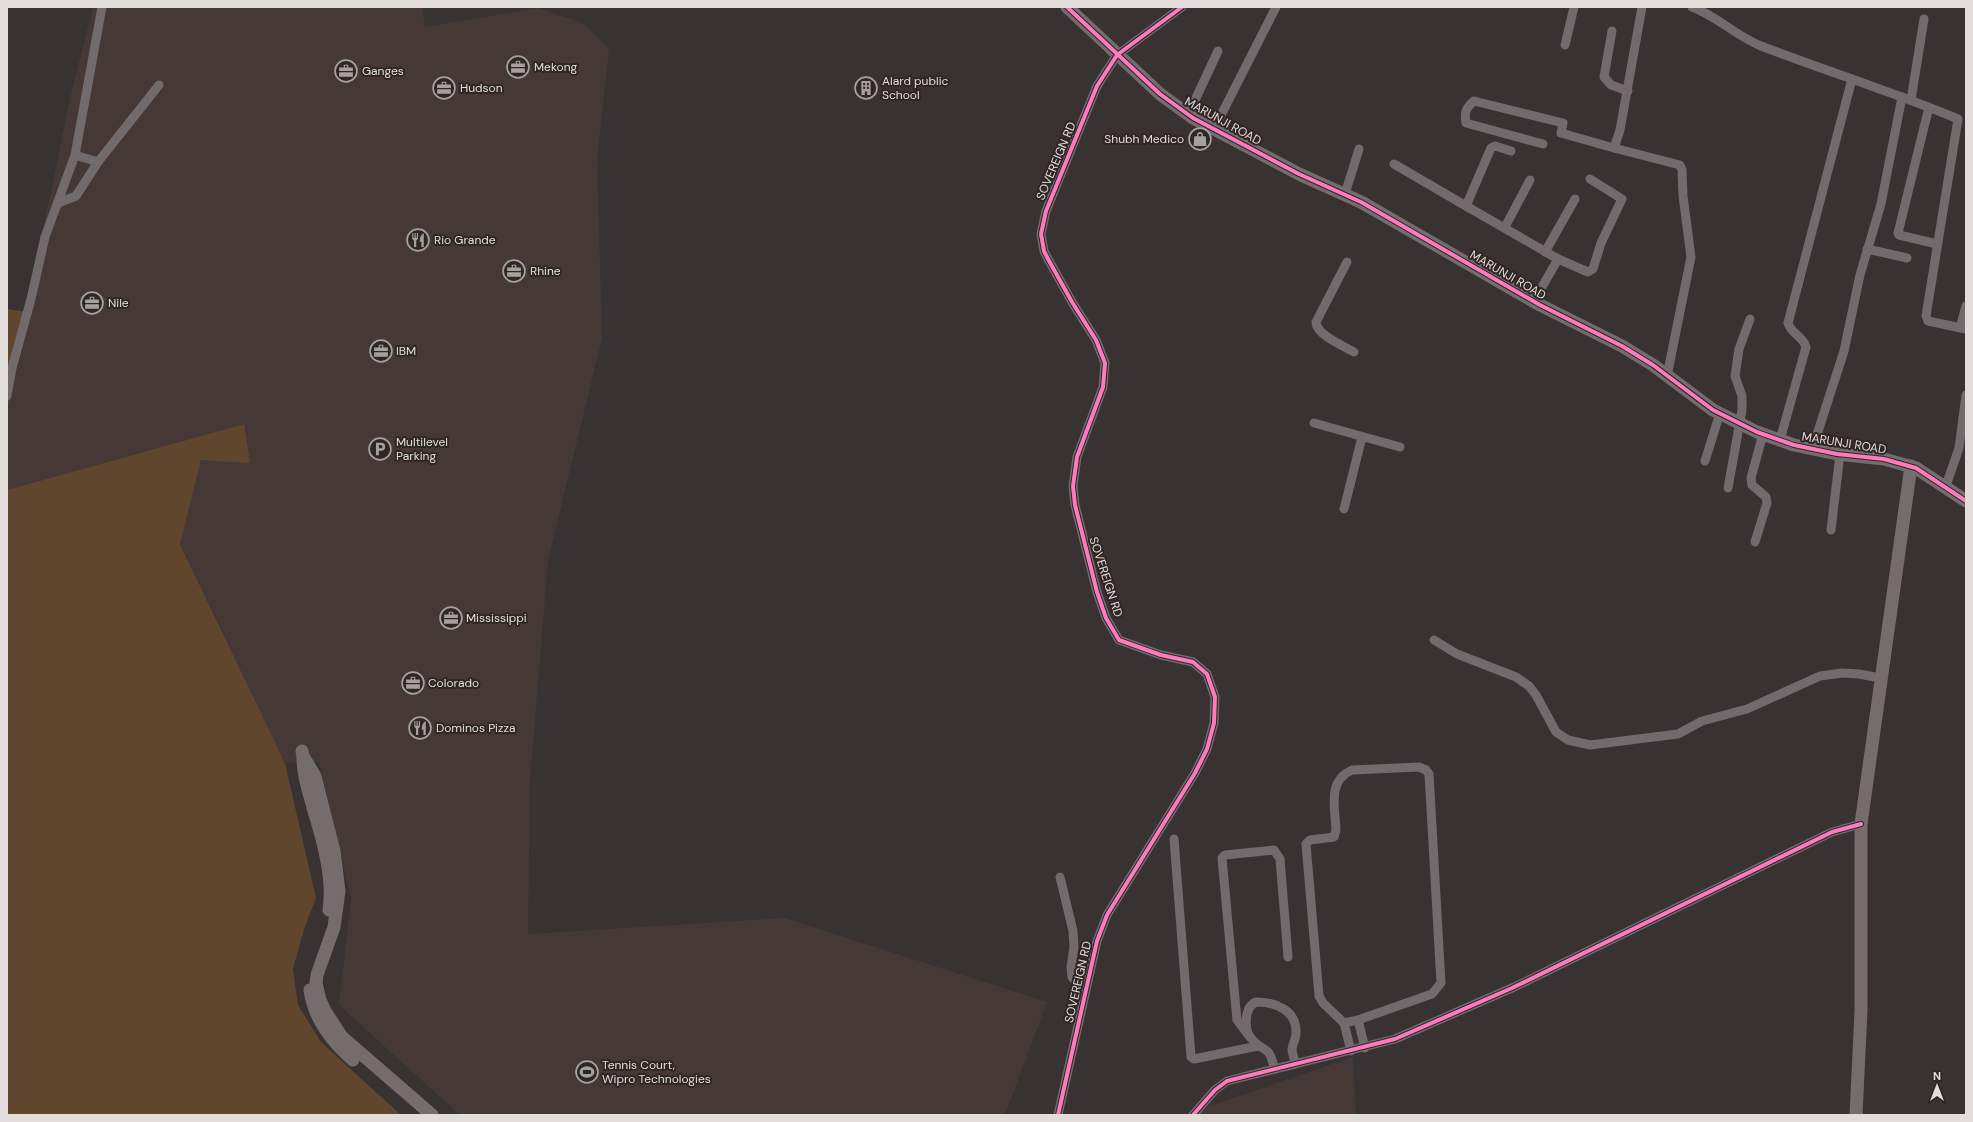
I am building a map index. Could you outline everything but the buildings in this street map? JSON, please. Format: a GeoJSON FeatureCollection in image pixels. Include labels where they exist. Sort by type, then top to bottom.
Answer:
{"type":"FeatureCollection","features":[{"type":"Feature","properties":{"kind":"street"},"geometry":{"type":"LineString","coordinates":[[7,396],[12,368],[31,299],[45,237],[75,155],[102,7]]}},
{"type":"Feature","properties":{"kind":"street","name":"MARUNJI ROAD"},"geometry":{"type":"LineString","coordinates":[[1067,7],[1160,94],[1188,115],[1299,174],[1345,194],[1534,301],[1622,346],[1667,376],[1698,400],[1720,413],[1763,434],[1812,450],[1884,459],[1911,466],[1946,486],[1966,501]]}},
{"type":"Feature","properties":{"kind":"street"},"geometry":{"type":"LineString","coordinates":[[1117,55],[1182,7]]}},
{"type":"Feature","properties":{"kind":"street"},"geometry":{"type":"LineString","coordinates":[[1214,130],[1276,7]]}},
{"type":"Feature","properties":{"kind":"street"},"geometry":{"type":"LineString","coordinates":[[1565,45],[1574,7]]}},
{"type":"Feature","properties":{"kind":"street"},"geometry":{"type":"LineString","coordinates":[[1614,148],[1620,130],[1628,91],[1642,7]]}},
{"type":"Feature","properties":{"kind":"street"},"geometry":{"type":"LineString","coordinates":[[1692,7],[1704,12],[1760,45],[1786,54],[1806,64],[1911,100],[1958,119],[1926,316],[1928,321],[1963,328],[1966,306]]}},
{"type":"Feature","properties":{"kind":"street"},"geometry":{"type":"LineString","coordinates":[[1911,100],[1924,19]]}},
{"type":"Feature","properties":{"kind":"street"},"geometry":{"type":"LineString","coordinates":[[1612,31],[1604,77],[1611,85],[1628,91]]}},
{"type":"Feature","properties":{"kind":"street"},"geometry":{"type":"LineString","coordinates":[[1188,115],[1218,51]]}},
{"type":"Feature","properties":{"kind":"street","name":"SOVEREIGN RD"},"geometry":{"type":"LineString","coordinates":[[1058,1115],[1084,994],[1097,941],[1107,915],[1195,773],[1208,749],[1214,723],[1215,697],[1207,674],[1193,662],[1161,655],[1119,640],[1106,618],[1097,592],[1075,505],[1073,486],[1077,457],[1103,387],[1105,363],[1096,340],[1072,302],[1048,259],[1041,234],[1046,211],[1097,86],[1117,55]]}},
{"type":"Feature","properties":{"kind":"street"},"geometry":{"type":"LineString","coordinates":[[1780,440],[1806,347],[1805,342],[1789,329],[1788,323],[1852,79]]}},
{"type":"Feature","properties":{"kind":"street"},"geometry":{"type":"LineString","coordinates":[[58,202],[76,196],[98,162],[159,85]]}},
{"type":"Feature","properties":{"kind":"street"},"geometry":{"type":"LineString","coordinates":[[1812,450],[1844,352],[1849,320],[1867,249],[1881,204],[1902,97]]}},
{"type":"Feature","properties":{"kind":"street"},"geometry":{"type":"LineString","coordinates":[[1543,144],[1466,123],[1466,108],[1474,101],[1563,123],[1561,133],[1680,165],[1682,170],[1683,196],[1691,257],[1667,376]]}},
{"type":"Feature","properties":{"kind":"street"},"geometry":{"type":"LineString","coordinates":[[1929,107],[1898,232],[1904,236],[1937,244]]}},
{"type":"Feature","properties":{"kind":"street"},"geometry":{"type":"LineString","coordinates":[[1466,206],[1491,148],[1495,146],[1511,151]]}},
{"type":"Feature","properties":{"kind":"street"},"geometry":{"type":"LineString","coordinates":[[1345,194],[1359,149]]}},
{"type":"Feature","properties":{"kind":"street"},"geometry":{"type":"LineString","coordinates":[[75,155],[98,162]]}},
{"type":"Feature","properties":{"kind":"street"},"geometry":{"type":"LineString","coordinates":[[1394,164],[1505,227],[1545,252],[1558,259],[1591,272],[1602,243],[1622,199],[1590,179]]}},
{"type":"Feature","properties":{"kind":"street"},"geometry":{"type":"LineString","coordinates":[[1505,227],[1530,180]]}},
{"type":"Feature","properties":{"kind":"street"},"geometry":{"type":"LineString","coordinates":[[1545,252],[1575,199]]}},
{"type":"Feature","properties":{"kind":"street"},"geometry":{"type":"LineString","coordinates":[[1867,249],[1907,258]]}},
{"type":"Feature","properties":{"kind":"street"},"geometry":{"type":"LineString","coordinates":[[1534,301],[1558,259]]}},
{"type":"Feature","properties":{"kind":"street"},"geometry":{"type":"LineString","coordinates":[[1347,262],[1316,322],[1316,326],[1320,332],[1354,352]]}},
{"type":"Feature","properties":{"kind":"street"},"geometry":{"type":"LineString","coordinates":[[1728,488],[1740,423],[1742,396],[1735,376],[1739,349],[1750,319]]}},
{"type":"Feature","properties":{"kind":"street"},"geometry":{"type":"LineString","coordinates":[[1946,486],[1959,448],[1966,395]]}},
{"type":"Feature","properties":{"kind":"street"},"geometry":{"type":"LineString","coordinates":[[1706,462],[1720,413]]}},
{"type":"Feature","properties":{"kind":"street"},"geometry":{"type":"LineString","coordinates":[[1314,423],[1400,447]]}},
{"type":"Feature","properties":{"kind":"street"},"geometry":{"type":"LineString","coordinates":[[1755,542],[1767,503],[1766,498],[1752,485],[1751,478],[1763,434]]}},
{"type":"Feature","properties":{"kind":"street"},"geometry":{"type":"LineString","coordinates":[[1344,509],[1362,437]]}},
{"type":"Feature","properties":{"kind":"street"},"geometry":{"type":"LineString","coordinates":[[1831,530],[1840,454]]}},
{"type":"Feature","properties":{"kind":"street"},"geometry":{"type":"LineString","coordinates":[[1856,1115],[1861,1011],[1861,824],[1880,678],[1911,466]]}},
{"type":"Feature","properties":{"kind":"street"},"geometry":{"type":"LineString","coordinates":[[1434,640],[1456,654],[1516,677],[1529,686],[1536,695],[1556,732],[1568,740],[1590,745],[1678,734],[1702,721],[1747,709],[1820,676],[1842,673],[1859,674],[1880,678]]}},
{"type":"Feature","properties":{"kind":"street"},"geometry":{"type":"LineString","coordinates":[[302,753],[303,773],[321,818],[337,868],[339,891],[334,927],[317,975],[316,983],[320,1000],[325,1012],[342,1037],[432,1115]]}},
{"type":"Feature","properties":{"kind":"street"},"geometry":{"type":"LineString","coordinates":[[1344,1023],[1358,1020],[1432,994],[1441,983],[1429,774],[1426,770],[1419,767],[1352,770],[1342,775],[1335,788],[1336,830],[1334,837],[1310,840],[1306,844],[1319,996],[1323,1003],[1344,1023],[1351,1051]]}},
{"type":"Feature","properties":{"kind":"street"},"geometry":{"type":"LineString","coordinates":[[321,818],[330,898],[329,915],[309,973],[309,984],[314,1009],[324,1028],[338,1046],[419,1115]]}},
{"type":"Feature","properties":{"kind":"street"},"geometry":{"type":"LineString","coordinates":[[1193,1115],[1215,1090],[1227,1081],[1365,1048],[1395,1039],[1512,988],[1832,832],[1861,824]]}},
{"type":"Feature","properties":{"kind":"street"},"geometry":{"type":"LineString","coordinates":[[1174,839],[1192,1057],[1194,1059],[1258,1046]]}},
{"type":"Feature","properties":{"kind":"street"},"geometry":{"type":"LineString","coordinates":[[1275,1069],[1268,1052],[1258,1046],[1237,1020],[1222,858],[1225,855],[1274,850],[1278,854],[1280,859],[1288,957]]}},
{"type":"Feature","properties":{"kind":"street"},"geometry":{"type":"LineString","coordinates":[[1060,877],[1073,931],[1072,977],[1084,994]]}},
{"type":"Feature","properties":{"kind":"street"},"geometry":{"type":"LineString","coordinates":[[1250,1037],[1247,1024],[1248,1008],[1256,1002],[1274,1004],[1290,1014],[1296,1029],[1292,1048],[1296,1064]]}},
{"type":"Feature","properties":{"kind":"street"},"geometry":{"type":"LineString","coordinates":[[1358,1020],[1365,1048]]}},
{"type":"Feature","properties":{"kind":"shaded area"},"geometry":{"type":"Polygon","coordinates":[[[93,7],[422,7],[425,27],[538,8],[583,23],[609,49],[597,158],[602,338],[548,561],[530,780],[528,934],[785,918],[1047,1002],[1005,1115],[460,1115],[339,1005],[351,898],[319,762],[285,763],[180,543],[201,460],[244,424],[7,490],[7,405],[71,94],[93,7]]]}},
{"type":"Feature","properties":{"kind":"shaded area"},"geometry":{"type":"Polygon","coordinates":[[[7,309],[28,312],[7,409],[7,309]]]}},
{"type":"Feature","properties":{"kind":"shaded area"},"geometry":{"type":"Polygon","coordinates":[[[244,424],[250,463],[201,460],[180,544],[285,763],[316,898],[304,929],[293,969],[298,1005],[321,1042],[401,1115],[7,1115],[7,490],[244,424]]]}},
{"type":"Feature","properties":{"kind":"shaded area"},"geometry":{"type":"Polygon","coordinates":[[[1353,1057],[1356,1115],[1183,1115],[1353,1057]]]}},
{"type":"Feature","properties":{"kind":"cycle path"},"geometry":{"type":"LineString","coordinates":[[1067,7],[1160,94],[1193,118],[1299,174],[1361,202],[1540,305],[1622,346],[1653,365],[1713,410],[1757,432],[1794,445],[1837,454],[1884,459],[1916,468],[1966,501]]}},
{"type":"Feature","properties":{"kind":"cycle path"},"geometry":{"type":"LineString","coordinates":[[1058,1115],[1097,941],[1107,915],[1195,773],[1207,749],[1214,723],[1215,697],[1207,674],[1193,662],[1161,655],[1119,640],[1106,618],[1097,592],[1075,505],[1073,486],[1077,457],[1103,387],[1105,363],[1096,340],[1072,302],[1044,251],[1041,234],[1046,211],[1097,86],[1117,55],[1182,7]]}},
{"type":"Feature","properties":{"kind":"cycle path"},"geometry":{"type":"LineString","coordinates":[[1193,1115],[1215,1090],[1227,1081],[1395,1039],[1512,988],[1832,832],[1861,824]]}},
{"type":"Feature","properties":{"kind":"place","name":"Mekong"},"geometry":{"type":"Point","coordinates":[518,67]}},
{"type":"Feature","properties":{"kind":"place","name":"Ganges"},"geometry":{"type":"Point","coordinates":[346,71]}},
{"type":"Feature","properties":{"kind":"place","name":"Hudson"},"geometry":{"type":"Point","coordinates":[444,88]}},
{"type":"Feature","properties":{"kind":"place","name":"Alard public School"},"geometry":{"type":"Point","coordinates":[866,88]}},
{"type":"Feature","properties":{"kind":"place","name":"Shubh Medico"},"geometry":{"type":"Point","coordinates":[1200,139]}},
{"type":"Feature","properties":{"kind":"place","name":"Rio Grande"},"geometry":{"type":"Point","coordinates":[418,240]}},
{"type":"Feature","properties":{"kind":"place","name":"Rhine"},"geometry":{"type":"Point","coordinates":[514,271]}},
{"type":"Feature","properties":{"kind":"place","name":"Nile"},"geometry":{"type":"Point","coordinates":[92,303]}},
{"type":"Feature","properties":{"kind":"place","name":"IBM"},"geometry":{"type":"Point","coordinates":[381,351]}},
{"type":"Feature","properties":{"kind":"place","name":"Multilevel Parking"},"geometry":{"type":"Point","coordinates":[380,449]}},
{"type":"Feature","properties":{"kind":"place","name":"Mississippi"},"geometry":{"type":"Point","coordinates":[451,618]}},
{"type":"Feature","properties":{"kind":"place","name":"Colorado"},"geometry":{"type":"Point","coordinates":[413,683]}},
{"type":"Feature","properties":{"kind":"place","name":"Dominos Pizza"},"geometry":{"type":"Point","coordinates":[420,728]}},
{"type":"Feature","properties":{"kind":"place","name":"Tennis Court, Wipro Technologies"},"geometry":{"type":"Point","coordinates":[587,1072]}}]}
